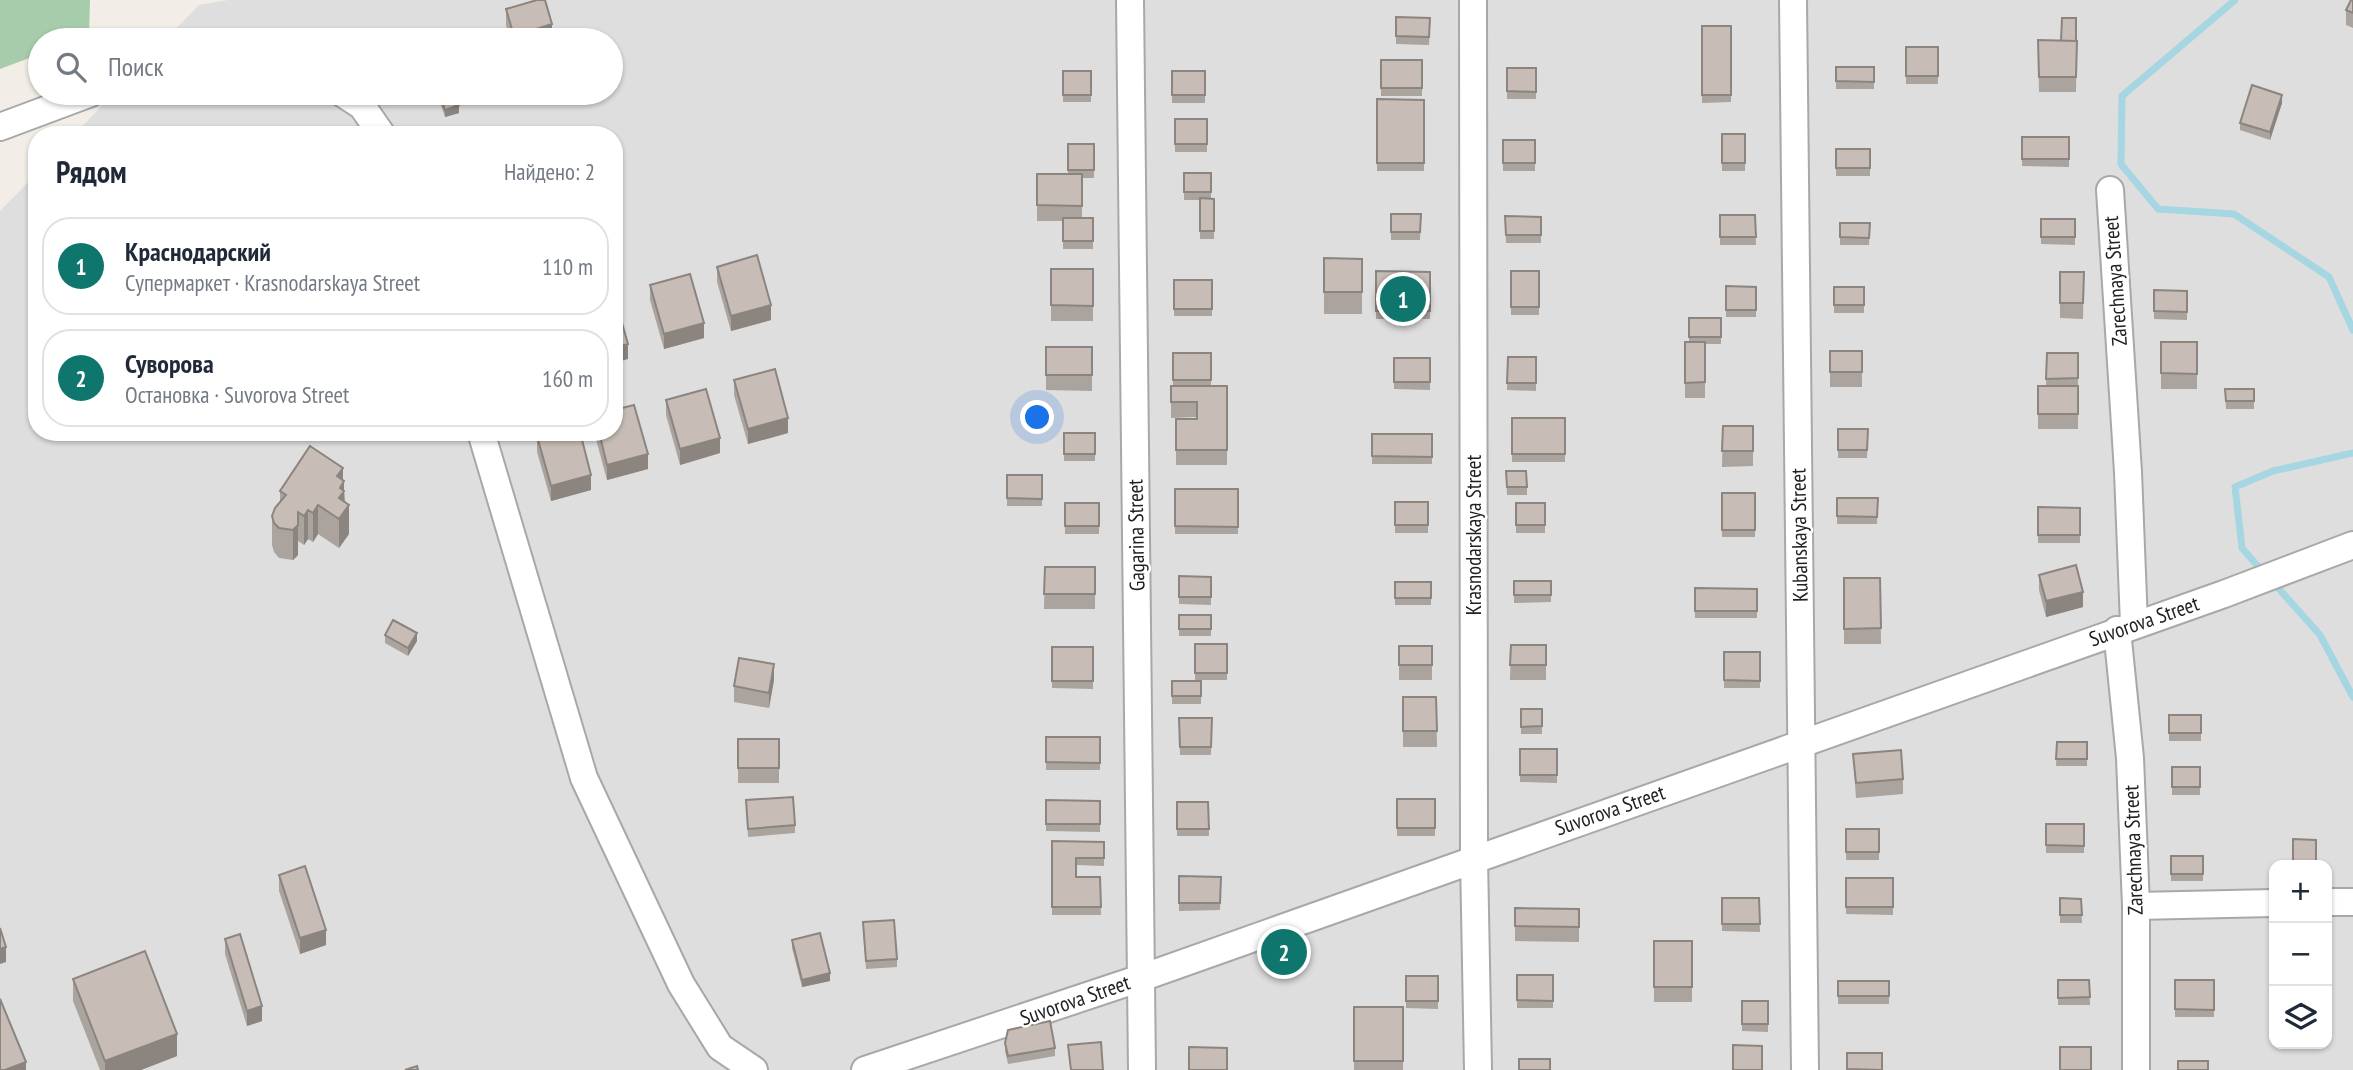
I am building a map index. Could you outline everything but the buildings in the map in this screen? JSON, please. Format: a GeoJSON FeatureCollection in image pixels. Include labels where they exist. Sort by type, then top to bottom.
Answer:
{"type":"FeatureCollection","features":[{"type":"Feature","properties":{"kind":"street","name":"Gagarina Street"},"geometry":{"type":"LineString","coordinates":[[1130,0],[1142,1070]]}},
{"type":"Feature","properties":{"kind":"street","name":"Krasnodarskaya Street"},"geometry":{"type":"LineString","coordinates":[[1473,0],[1474,858],[1478,1070]]}},
{"type":"Feature","properties":{"kind":"street","name":"Kubanskaya Street"},"geometry":{"type":"LineString","coordinates":[[1793,0],[1805,1070]]}},
{"type":"Feature","properties":{"kind":"street"},"geometry":{"type":"LineString","coordinates":[[0,127],[59,105]]}},
{"type":"Feature","properties":{"kind":"street"},"geometry":{"type":"LineString","coordinates":[[360,105],[376,126]]}},
{"type":"Feature","properties":{"kind":"street","name":"Zarechnaya Street"},"geometry":{"type":"LineString","coordinates":[[2110,190],[2128,472],[2125,627],[2136,906],[2136,1070]]}},
{"type":"Feature","properties":{"kind":"street"},"geometry":{"type":"LineString","coordinates":[[484,441],[584,778],[681,984],[720,1047],[754,1070]]}},
{"type":"Feature","properties":{"kind":"street","name":"Suvorova Street"},"geometry":{"type":"LineString","coordinates":[[865,1070],[1140,978],[2224,594],[2353,545]]}},
{"type":"Feature","properties":{"kind":"street"},"geometry":{"type":"LineString","coordinates":[[2332,902],[2353,902]]}},
{"type":"Feature","properties":{"kind":"street"},"geometry":{"type":"LineString","coordinates":[[2136,906],[2269,903]]}},
{"type":"Feature","properties":{"kind":"shaded area"},"geometry":{"type":"Polygon","coordinates":[[[228,0],[2353,0],[2353,1070],[0,1070],[0,211],[28,182],[28,441],[623,441],[623,126],[83,126],[103,105],[623,105],[623,28],[177,28],[199,5],[228,0]]]}},
{"type":"Feature","properties":{"kind":"green space"},"geometry":{"type":"Polygon","coordinates":[[[0,0],[90,0],[89,28],[28,28],[28,58],[0,69],[0,0]]]}},
{"type":"Feature","properties":{"kind":"waterway"},"geometry":{"type":"LineString","coordinates":[[2235,0],[2122,96],[2121,164],[2158,209],[2234,214],[2329,277],[2353,330]]}},
{"type":"Feature","properties":{"kind":"waterway"},"geometry":{"type":"LineString","coordinates":[[2263,572],[2242,548],[2235,487],[2273,471],[2353,453]]}},
{"type":"Feature","properties":{"kind":"waterway"},"geometry":{"type":"LineString","coordinates":[[2271,580],[2320,635],[2353,697]]}},
{"type":"Feature","properties":{"kind":"place","name":"Краснодарский"},"geometry":{"type":"Point","coordinates":[1403,299]}},
{"type":"Feature","properties":{"kind":"place","name":"Суворова"},"geometry":{"type":"Point","coordinates":[1284,952]}}]}
